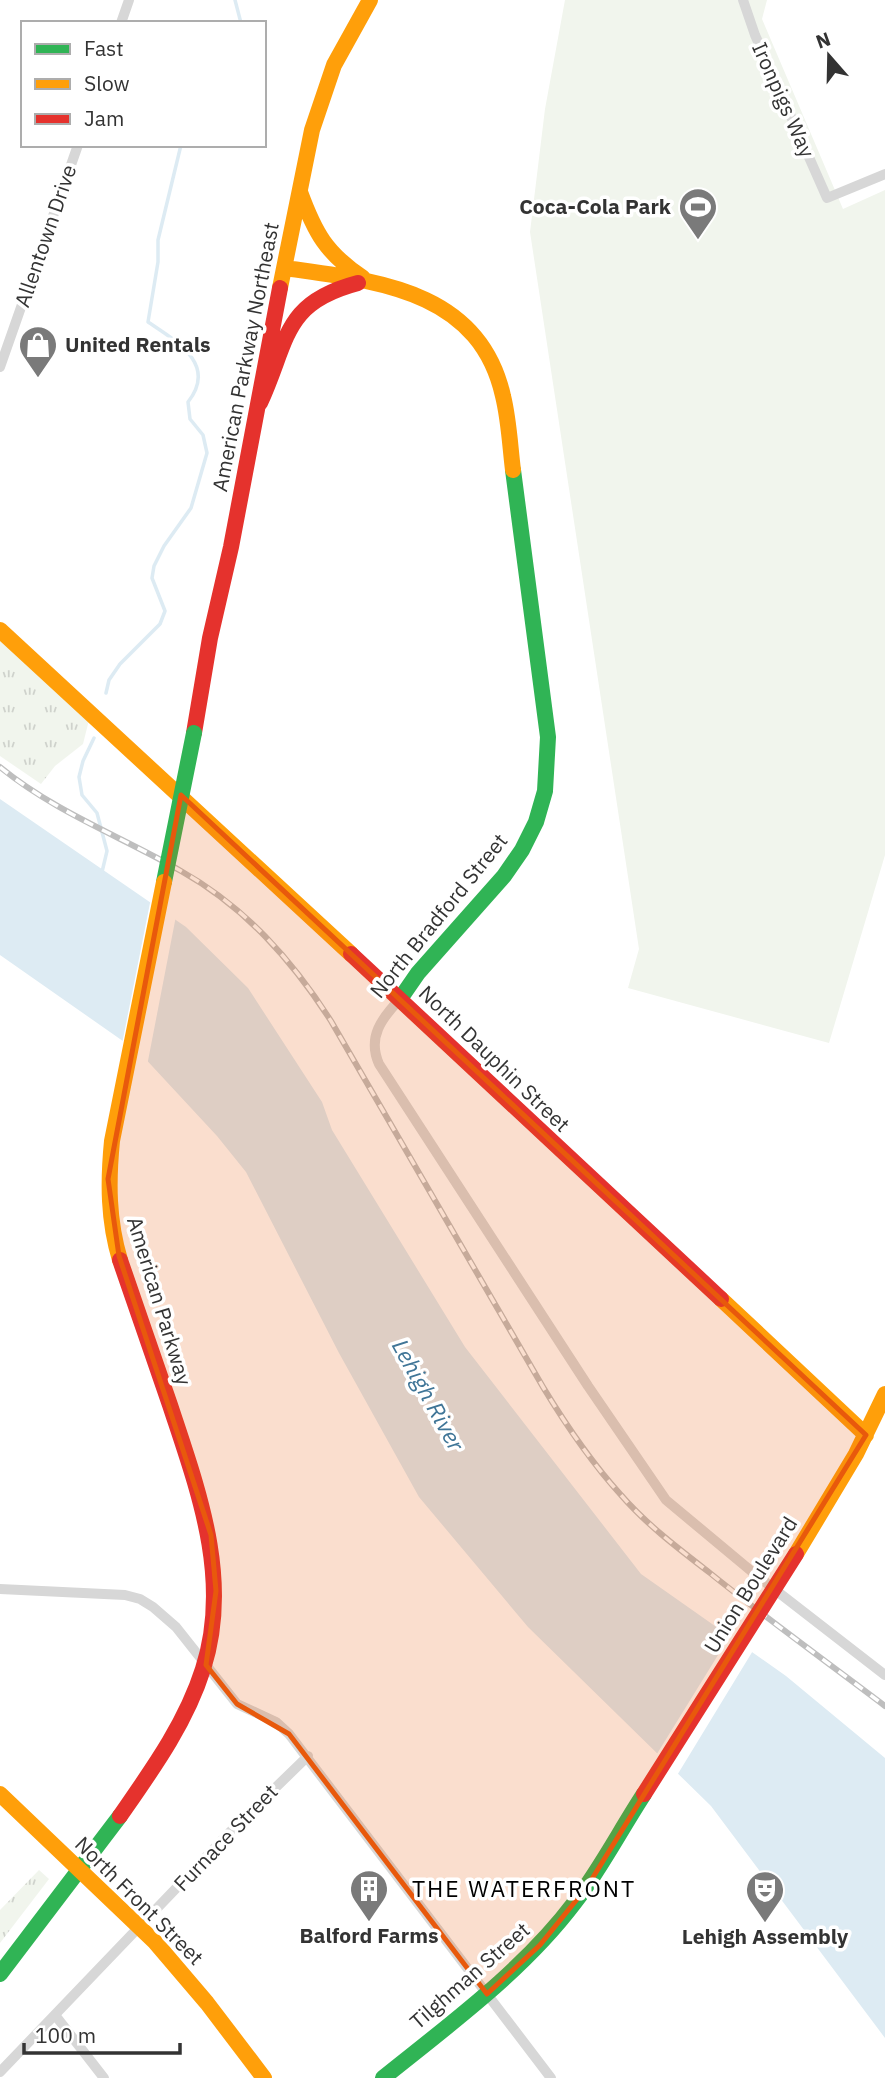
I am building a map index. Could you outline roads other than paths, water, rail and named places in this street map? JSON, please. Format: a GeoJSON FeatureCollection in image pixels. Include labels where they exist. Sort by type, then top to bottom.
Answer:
{"type":"FeatureCollection","features":[{"type":"Feature","properties":{"kind":"main road","name":"American Parkway Northeast"},"geometry":{"type":"LineString","coordinates":[[194,733],[210,638],[231,547],[312,130],[326,85],[340,53],[370,0]]}},
{"type":"Feature","properties":{"kind":"main road"},"geometry":{"type":"LineString","coordinates":[[300,192],[318,239],[327,252],[368,281]]}},
{"type":"Feature","properties":{"kind":"main road","name":"North Bradford Street"},"geometry":{"type":"LineString","coordinates":[[285,268],[405,289],[447,309],[465,324],[481,344],[496,372],[503,395],[548,737],[545,791],[537,819],[515,863],[414,977],[400,999]]}},
{"type":"Feature","properties":{"kind":"main road"},"geometry":{"type":"LineString","coordinates":[[255,413],[270,384],[289,327],[296,316],[326,291],[368,281]]}},
{"type":"Feature","properties":{"kind":"main road","name":"North Dauphin Street"},"geometry":{"type":"LineString","coordinates":[[0,630],[866,1435]]}},
{"type":"Feature","properties":{"kind":"main road","name":"American Parkway"},"geometry":{"type":"LineString","coordinates":[[80,1869],[178,1732],[201,1682],[212,1640],[216,1591],[211,1535],[201,1497],[119,1256],[110,1215],[108,1179],[129,1054],[194,733]]}},
{"type":"Feature","properties":{"kind":"main road","name":"Union Boulevard"},"geometry":{"type":"LineString","coordinates":[[646,1793],[796,1554],[866,1435],[885,1394]]}},
{"type":"Feature","properties":{"kind":"main road","name":"Tilghman Street"},"geometry":{"type":"LineString","coordinates":[[383,2078],[497,1986],[540,1945],[587,1887],[646,1793]]}},
{"type":"Feature","properties":{"kind":"main road","name":"North Front Street"},"geometry":{"type":"LineString","coordinates":[[0,1794],[140,1927],[207,2003],[264,2078]]}},
{"type":"Feature","properties":{"kind":"main road"},"geometry":{"type":"LineString","coordinates":[[0,1973],[80,1869]]}},
{"type":"Feature","properties":{"kind":"street"},"geometry":{"type":"LineString","coordinates":[[122,21],[129,0]]}},
{"type":"Feature","properties":{"kind":"street","name":"Ironpigs Way"},"geometry":{"type":"LineString","coordinates":[[743,0],[755,36],[827,198],[885,173]]}},
{"type":"Feature","properties":{"kind":"street","name":"Allentown Drive"},"geometry":{"type":"LineString","coordinates":[[0,367],[77,147]]}},
{"type":"Feature","properties":{"kind":"street","name":"North Bradford Street"},"geometry":{"type":"LineString","coordinates":[[400,999],[385,1015],[375,1034],[375,1052],[379,1064],[587,1386],[666,1500],[756,1575],[885,1675]]}},
{"type":"Feature","properties":{"kind":"street"},"geometry":{"type":"LineString","coordinates":[[0,1589],[125,1595],[140,1599],[176,1627],[236,1704],[276,1722],[308,1756],[551,2078]]}},
{"type":"Feature","properties":{"kind":"street","name":"Furnace Street"},"geometry":{"type":"LineString","coordinates":[[0,2072],[308,1756]]}},
{"type":"Feature","properties":{"kind":"street"},"geometry":{"type":"LineString","coordinates":[[55,2015],[104,2078]]}},
{"type":"Feature","properties":{"kind":"water","name":"Lehigh River"},"geometry":{"type":"Polygon","coordinates":[[[0,799],[186,927],[248,988],[322,1102],[332,1130],[465,1347],[641,1574],[786,1676],[885,1758],[885,2038],[711,1806],[528,1627],[419,1497],[339,1353],[246,1172],[217,1136],[140,1053],[0,955],[0,799]]]}},
{"type":"Feature","properties":{"kind":"waterway"},"geometry":{"type":"LineString","coordinates":[[235,0],[240,21]]}},
{"type":"Feature","properties":{"kind":"waterway"},"geometry":{"type":"LineString","coordinates":[[106,693],[109,680],[120,664],[160,624],[165,611],[152,578],[154,566],[164,546],[191,508],[207,453],[203,435],[190,419],[188,402],[196,388],[196,365],[181,346],[148,322],[158,262],[158,240],[181,147]]}},
{"type":"Feature","properties":{"kind":"waterway"},"geometry":{"type":"LineString","coordinates":[[94,738],[79,777],[82,795],[97,813],[107,851],[102,872]]}},
{"type":"Feature","properties":{"kind":"railway"},"geometry":{"type":"LineString","coordinates":[[0,767],[65,810],[204,885],[246,918],[283,956],[331,1021],[543,1387],[599,1470],[631,1506],[664,1536],[885,1706]]}},
{"type":"Feature","properties":{"kind":"place","name":"Coca-Cola Park"},"geometry":{"type":"Point","coordinates":[698,241]}},
{"type":"Feature","properties":{"kind":"place","name":"United Rentals"},"geometry":{"type":"Point","coordinates":[38,379]}},
{"type":"Feature","properties":{"kind":"place","name":"Balford Farms"},"geometry":{"type":"Point","coordinates":[369,1923]}},
{"type":"Feature","properties":{"kind":"place","name":"Lehigh Assembly"},"geometry":{"type":"Point","coordinates":[765,1924]}},
{"type":"Feature","properties":{"kind":"district","name":"THE WATERFRONT"},"geometry":{"type":"Point","coordinates":[524,1889]}}]}
